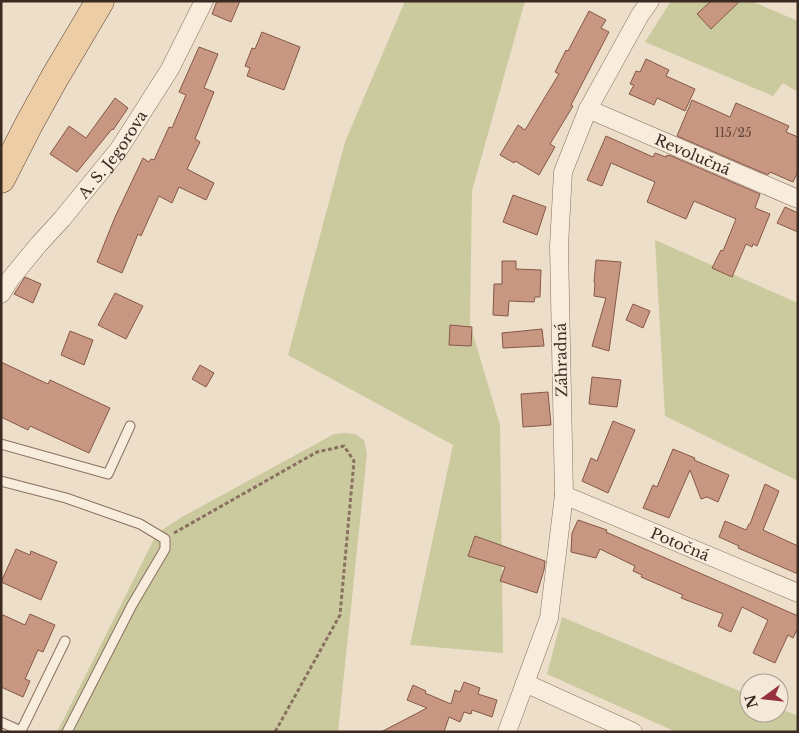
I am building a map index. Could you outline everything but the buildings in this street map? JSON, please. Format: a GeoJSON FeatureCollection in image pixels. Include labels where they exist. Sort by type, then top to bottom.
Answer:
{"type":"FeatureCollection","features":[{"type":"Feature","properties":{"kind":"main road"},"geometry":{"type":"LineString","coordinates":[[1,179],[28,124],[100,1]]}},
{"type":"Feature","properties":{"kind":"street","name":"A. S. Jegorova"},"geometry":{"type":"LineString","coordinates":[[1,294],[11,278],[119,149],[170,69],[204,1]]}},
{"type":"Feature","properties":{"kind":"street","name":"Záhradná"},"geometry":{"type":"LineString","coordinates":[[507,732],[549,618],[564,495],[559,246],[563,172],[588,109],[640,15],[650,1]]}},
{"type":"Feature","properties":{"kind":"street","name":"Revolučná"},"geometry":{"type":"LineString","coordinates":[[588,109],[798,199]]}},
{"type":"Feature","properties":{"kind":"street","name":"Potočná"},"geometry":{"type":"LineString","coordinates":[[564,495],[798,593]]}},
{"type":"Feature","properties":{"kind":"street"},"geometry":{"type":"LineString","coordinates":[[525,683],[633,732]]}},
{"type":"Feature","properties":{"kind":"lane"},"geometry":{"type":"LineString","coordinates":[[1,444],[108,474],[130,426]]}},
{"type":"Feature","properties":{"kind":"lane"},"geometry":{"type":"LineString","coordinates":[[1,481],[66,498],[131,520],[157,532],[165,539],[165,549],[132,606],[67,732]]}},
{"type":"Feature","properties":{"kind":"lane"},"geometry":{"type":"LineString","coordinates":[[1,722],[21,731],[64,641]]}},
{"type":"Feature","properties":{"kind":"path"},"geometry":{"type":"LineString","coordinates":[[165,539],[317,452],[344,446],[354,461],[340,615],[276,732]]}},
{"type":"Feature","properties":{"kind":"green space"},"geometry":{"type":"Polygon","coordinates":[[[405,1],[525,1],[472,191],[470,324],[500,425],[503,653],[410,645],[453,445],[288,355],[345,142],[405,1]]]}},
{"type":"Feature","properties":{"kind":"green space"},"geometry":{"type":"Polygon","coordinates":[[[671,1],[751,1],[798,21],[798,92],[783,83],[773,96],[645,42],[671,1]]]}},
{"type":"Feature","properties":{"kind":"green space"},"geometry":{"type":"Polygon","coordinates":[[[655,240],[798,303],[798,481],[665,416],[655,240]]]}},
{"type":"Feature","properties":{"kind":"green space"},"geometry":{"type":"Polygon","coordinates":[[[334,434],[355,434],[364,440],[367,454],[338,732],[57,732],[157,533],[182,517],[334,434]]]}},
{"type":"Feature","properties":{"kind":"green space"},"geometry":{"type":"Polygon","coordinates":[[[562,617],[739,691],[739,723],[789,723],[789,712],[798,716],[798,732],[676,732],[547,674],[562,617]]]}}]}
